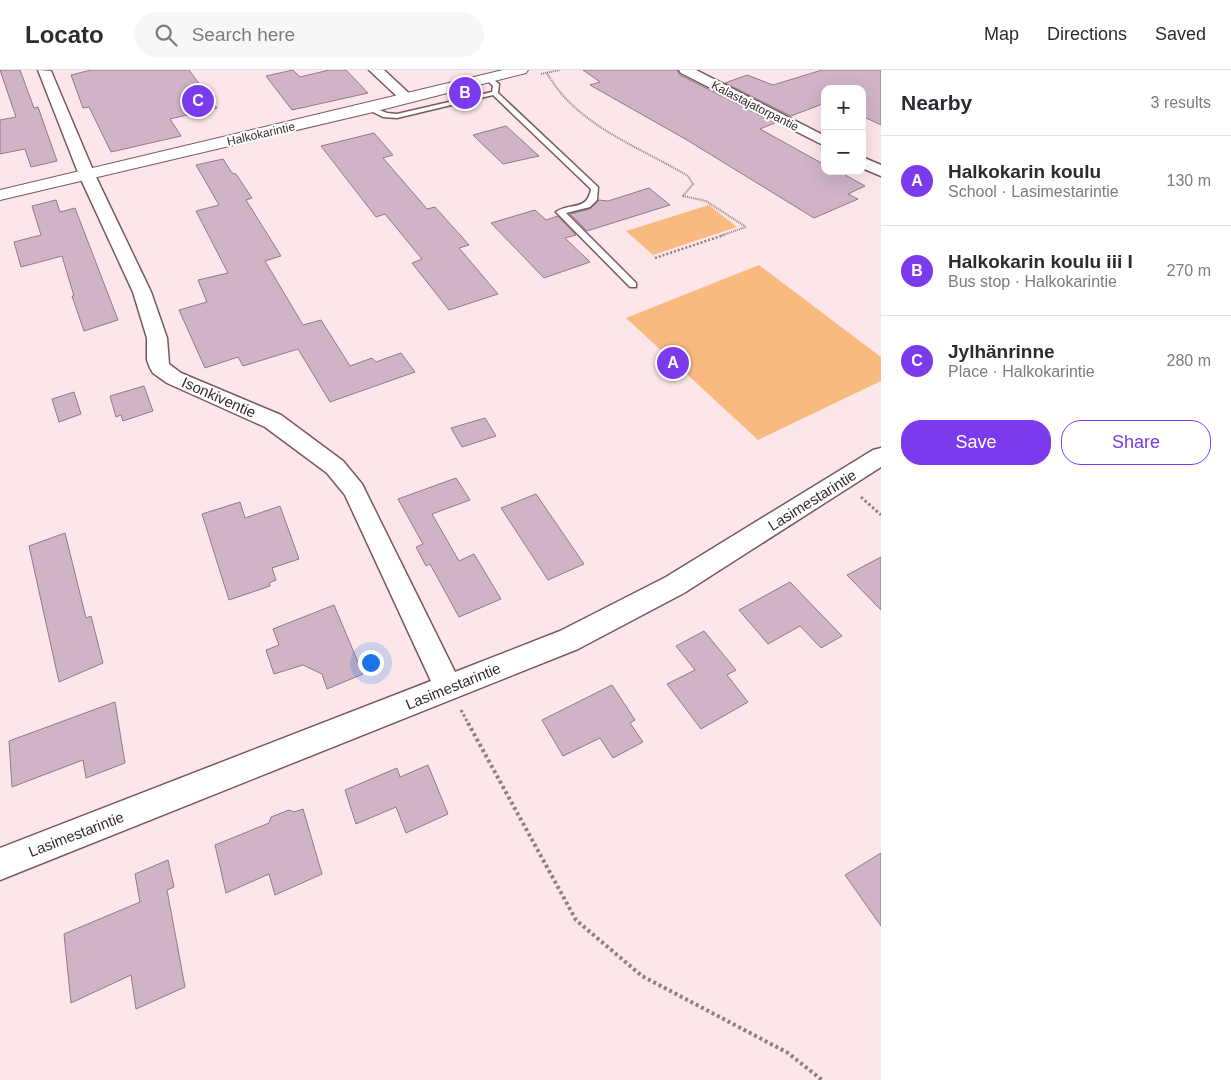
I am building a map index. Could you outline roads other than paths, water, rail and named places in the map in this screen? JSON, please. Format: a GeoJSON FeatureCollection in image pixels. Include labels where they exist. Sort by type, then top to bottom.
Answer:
{"type":"FeatureCollection","features":[{"type":"Feature","properties":{"kind":"street"},"geometry":{"type":"LineString","coordinates":[[376,70],[407,98]]}},
{"type":"Feature","properties":{"kind":"street","name":"Halkokarintie"},"geometry":{"type":"LineString","coordinates":[[0,195],[407,98],[491,85],[521,70]]}},
{"type":"Feature","properties":{"kind":"street","name":"Kalastajatorpantie"},"geometry":{"type":"LineString","coordinates":[[686,70],[821,140]]}},
{"type":"Feature","properties":{"kind":"street","name":"Isonkiventie"},"geometry":{"type":"LineString","coordinates":[[44,71],[88,175],[142,292],[157,338],[157,360],[160,368],[174,378],[273,421],[335,467],[354,490],[448,688]]}},
{"type":"Feature","properties":{"kind":"street"},"geometry":{"type":"LineString","coordinates":[[866,164],[881,171]]}},
{"type":"Feature","properties":{"kind":"street","name":"Lasimestarintie"},"geometry":{"type":"LineString","coordinates":[[0,864],[569,640],[675,585],[881,456]]}},
{"type":"Feature","properties":{"kind":"lane"},"geometry":{"type":"LineString","coordinates":[[369,108],[386,115],[397,116],[491,85],[595,189],[593,200],[587,205],[560,212],[633,285]]}},
{"type":"Feature","properties":{"kind":"place","name":"Halkokarin koulu iii I"},"geometry":{"type":"Point","coordinates":[465,93]}},
{"type":"Feature","properties":{"kind":"place","name":"Jylhänrinne"},"geometry":{"type":"Point","coordinates":[198,101]}},
{"type":"Feature","properties":{"kind":"place","name":"Halkokarin koulu"},"geometry":{"type":"Point","coordinates":[673,363]}}]}
